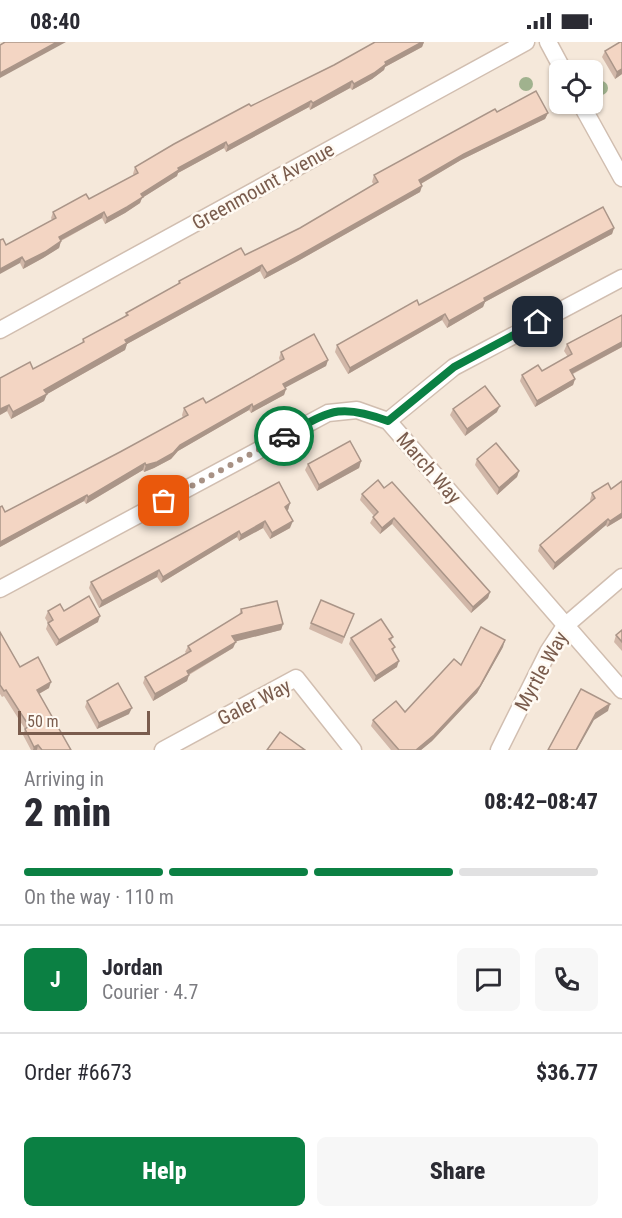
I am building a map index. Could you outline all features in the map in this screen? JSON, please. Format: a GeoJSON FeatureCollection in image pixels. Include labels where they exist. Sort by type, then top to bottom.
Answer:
{"type":"FeatureCollection","features":[{"type":"Feature","properties":{"kind":"street","name":"Greenmount Avenue"},"geometry":{"type":"LineString","coordinates":[[0,330],[526,42]]}},
{"type":"Feature","properties":{"kind":"street"},"geometry":{"type":"LineString","coordinates":[[548,42],[558,60]]}},
{"type":"Feature","properties":{"kind":"street"},"geometry":{"type":"LineString","coordinates":[[587,114],[622,178]]}},
{"type":"Feature","properties":{"kind":"street"},"geometry":{"type":"LineString","coordinates":[[388,421],[454,367],[622,278]]}},
{"type":"Feature","properties":{"kind":"street","name":"March Way"},"geometry":{"type":"LineString","coordinates":[[0,589],[328,412],[357,410],[388,421],[622,690]]}},
{"type":"Feature","properties":{"kind":"street","name":"Myrtle Way"},"geometry":{"type":"LineString","coordinates":[[499,750],[548,652],[565,626],[622,577]]}},
{"type":"Feature","properties":{"kind":"street","name":"Galer Way"},"geometry":{"type":"LineString","coordinates":[[163,750],[296,678],[353,750]]}},
{"type":"Feature","properties":{"kind":"shaded area"},"geometry":{"type":"Polygon","coordinates":[[[0,42],[622,42],[622,750],[0,750],[0,42]]]}},
{"type":"Feature","properties":{"kind":"building"},"geometry":{"type":"Polygon","coordinates":[[[5,42],[57,42],[0,73],[0,45],[5,42]]]}},
{"type":"Feature","properties":{"kind":"building"},"geometry":{"type":"Polygon","coordinates":[[[375,42],[422,42],[385,62],[386,64],[374,73],[354,84],[352,81],[228,146],[226,142],[178,168],[179,170],[141,194],[143,197],[107,218],[104,212],[59,237],[61,241],[45,252],[25,262],[22,257],[0,269],[0,240],[3,239],[6,245],[56,218],[53,212],[86,194],[89,199],[138,173],[135,167],[174,144],[249,104],[251,106],[334,65],[375,42]]]}},
{"type":"Feature","properties":{"kind":"building"},"geometry":{"type":"Polygon","coordinates":[[[622,42],[622,69],[617,72],[605,51],[622,42]]]}},
{"type":"Feature","properties":{"kind":"building"},"geometry":{"type":"Polygon","coordinates":[[[536,91],[548,113],[464,154],[419,180],[422,186],[267,273],[262,265],[125,340],[127,343],[44,390],[47,394],[13,412],[9,405],[0,409],[0,378],[30,362],[33,369],[84,342],[83,339],[128,315],[126,313],[180,283],[179,281],[241,248],[245,255],[300,228],[378,182],[374,175],[495,109],[497,112],[536,91]]]}},
{"type":"Feature","properties":{"kind":"building"},"geometry":{"type":"Polygon","coordinates":[[[603,207],[614,228],[484,298],[485,301],[449,321],[445,314],[350,368],[337,345],[417,300],[419,305],[603,207]]]}},
{"type":"Feature","properties":{"kind":"building"},"geometry":{"type":"Polygon","coordinates":[[[622,315],[622,342],[570,370],[575,379],[537,401],[522,375],[538,365],[542,371],[572,354],[567,344],[622,315]]]}},
{"type":"Feature","properties":{"kind":"building"},"geometry":{"type":"Polygon","coordinates":[[[314,334],[328,360],[283,384],[286,389],[253,407],[252,404],[180,445],[173,453],[157,462],[146,465],[145,463],[88,497],[87,495],[0,542],[0,507],[2,506],[5,512],[188,415],[184,408],[203,398],[206,403],[284,359],[281,352],[314,334]]]}},
{"type":"Feature","properties":{"kind":"building"},"geometry":{"type":"Polygon","coordinates":[[[485,386],[500,406],[467,429],[453,409],[485,386]]]}},
{"type":"Feature","properties":{"kind":"building"},"geometry":{"type":"Polygon","coordinates":[[[350,441],[361,461],[319,485],[308,464],[350,441]]]}},
{"type":"Feature","properties":{"kind":"building"},"geometry":{"type":"Polygon","coordinates":[[[496,443],[519,471],[499,488],[477,459],[496,443]]]}},
{"type":"Feature","properties":{"kind":"building"},"geometry":{"type":"Polygon","coordinates":[[[378,480],[384,488],[392,482],[490,592],[473,607],[394,518],[382,528],[373,517],[378,512],[362,494],[378,480]]]}},
{"type":"Feature","properties":{"kind":"building"},"geometry":{"type":"Polygon","coordinates":[[[622,481],[622,513],[610,521],[608,519],[555,563],[540,545],[595,498],[592,493],[608,483],[611,489],[622,481]]]}},
{"type":"Feature","properties":{"kind":"building"},"geometry":{"type":"Polygon","coordinates":[[[279,482],[290,503],[285,507],[293,521],[272,533],[265,521],[241,535],[239,531],[163,577],[159,570],[102,601],[91,582],[279,482]]]}},
{"type":"Feature","properties":{"kind":"building"},"geometry":{"type":"Polygon","coordinates":[[[89,596],[100,616],[59,640],[48,623],[53,620],[48,611],[60,604],[64,611],[89,596]]]}},
{"type":"Feature","properties":{"kind":"building"},"geometry":{"type":"Polygon","coordinates":[[[321,600],[354,614],[344,637],[311,623],[321,600]]]}},
{"type":"Feature","properties":{"kind":"building"},"geometry":{"type":"Polygon","coordinates":[[[277,601],[283,624],[232,636],[236,642],[187,671],[189,675],[155,694],[145,677],[191,651],[188,646],[242,613],[241,609],[277,601]]]}},
{"type":"Feature","properties":{"kind":"building"},"geometry":{"type":"Polygon","coordinates":[[[381,619],[393,637],[389,639],[395,647],[392,649],[399,661],[376,676],[351,638],[381,619]]]}},
{"type":"Feature","properties":{"kind":"building"},"geometry":{"type":"Polygon","coordinates":[[[481,627],[505,640],[480,686],[434,735],[416,750],[399,750],[373,720],[396,701],[405,712],[454,659],[461,665],[481,627]]]}},
{"type":"Feature","properties":{"kind":"building"},"geometry":{"type":"Polygon","coordinates":[[[622,630],[622,642],[616,635],[622,630]]]}},
{"type":"Feature","properties":{"kind":"building"},"geometry":{"type":"Polygon","coordinates":[[[0,632],[20,667],[38,657],[51,682],[37,690],[71,750],[42,750],[38,745],[34,747],[25,729],[29,726],[6,690],[4,691],[0,685],[0,632]]]}},
{"type":"Feature","properties":{"kind":"building"},"geometry":{"type":"Polygon","coordinates":[[[118,683],[132,708],[99,723],[87,701],[118,683]]]}},
{"type":"Feature","properties":{"kind":"building"},"geometry":{"type":"Polygon","coordinates":[[[581,689],[610,704],[596,713],[576,750],[548,750],[581,689]]]}},
{"type":"Feature","properties":{"kind":"building"},"geometry":{"type":"Polygon","coordinates":[[[280,732],[305,750],[267,750],[280,732]]]}},
{"type":"Feature","properties":{"kind":"way so far"},"geometry":{"type":"LineString","coordinates":[[164,501],[284,436]]}},
{"type":"Feature","properties":{"kind":"route"},"geometry":{"type":"LineString","coordinates":[[284,436],[328,412],[357,410],[388,421],[454,367],[538,322]]}}]}
